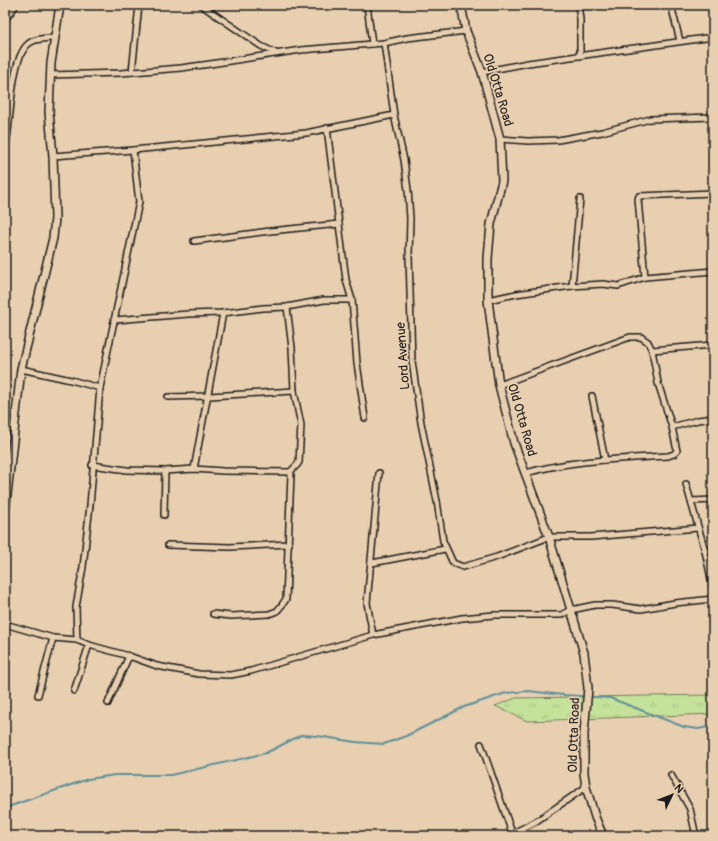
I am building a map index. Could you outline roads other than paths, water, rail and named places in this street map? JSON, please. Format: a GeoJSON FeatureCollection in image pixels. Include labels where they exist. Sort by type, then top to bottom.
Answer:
{"type":"FeatureCollection","features":[{"type":"Feature","properties":{"kind":"street"},"geometry":{"type":"LineString","coordinates":[[5,20],[16,5]]}},
{"type":"Feature","properties":{"kind":"street"},"geometry":{"type":"LineString","coordinates":[[5,512],[21,369],[53,238],[55,218],[53,156],[49,112],[50,75],[60,5]]}},
{"type":"Feature","properties":{"kind":"street"},"geometry":{"type":"LineString","coordinates":[[132,72],[139,5]]}},
{"type":"Feature","properties":{"kind":"street"},"geometry":{"type":"LineString","coordinates":[[201,5],[261,46],[276,53]]}},
{"type":"Feature","properties":{"kind":"street"},"geometry":{"type":"LineString","coordinates":[[367,5],[372,44]]}},
{"type":"Feature","properties":{"kind":"street","name":"Old Otta Road"},"geometry":{"type":"LineString","coordinates":[[461,5],[466,31],[482,72],[500,139],[502,181],[491,224],[488,258],[488,300],[499,385],[514,443],[549,537],[584,653],[587,678],[587,697],[583,763],[586,787],[595,817],[603,836]]}},
{"type":"Feature","properties":{"kind":"street"},"geometry":{"type":"LineString","coordinates":[[578,5],[580,19],[580,56]]}},
{"type":"Feature","properties":{"kind":"street"},"geometry":{"type":"LineString","coordinates":[[671,5],[680,40]]}},
{"type":"Feature","properties":{"kind":"street"},"geometry":{"type":"LineString","coordinates":[[50,75],[132,72],[210,64],[276,53],[372,44],[406,38],[466,31]]}},
{"type":"Feature","properties":{"kind":"street"},"geometry":{"type":"LineString","coordinates":[[482,72],[528,63],[680,40],[713,37]]}},
{"type":"Feature","properties":{"kind":"street"},"geometry":{"type":"LineString","coordinates":[[5,148],[14,82],[22,52],[30,42],[42,38],[55,38]]}},
{"type":"Feature","properties":{"kind":"street","name":"Lord Avenue"},"geometry":{"type":"LineString","coordinates":[[384,42],[394,115],[404,160],[410,218],[409,256],[412,361],[421,423],[445,548],[453,563],[463,567],[497,557],[549,537]]}},
{"type":"Feature","properties":{"kind":"street"},"geometry":{"type":"LineString","coordinates":[[53,156],[133,150],[306,133],[394,115]]}},
{"type":"Feature","properties":{"kind":"street"},"geometry":{"type":"LineString","coordinates":[[500,139],[528,141],[558,140],[602,132],[650,119],[713,117]]}},
{"type":"Feature","properties":{"kind":"street"},"geometry":{"type":"LineString","coordinates":[[327,128],[346,280],[352,300],[357,363],[365,418]]}},
{"type":"Feature","properties":{"kind":"street"},"geometry":{"type":"LineString","coordinates":[[77,640],[76,607],[83,567],[90,504],[92,465],[100,388],[115,320],[120,289],[134,232],[139,202],[133,150]]}},
{"type":"Feature","properties":{"kind":"street"},"geometry":{"type":"LineString","coordinates":[[645,277],[638,199],[639,196],[713,193]]}},
{"type":"Feature","properties":{"kind":"street"},"geometry":{"type":"LineString","coordinates":[[572,286],[580,199]]}},
{"type":"Feature","properties":{"kind":"street"},"geometry":{"type":"LineString","coordinates":[[194,241],[270,230],[339,224]]}},
{"type":"Feature","properties":{"kind":"street"},"geometry":{"type":"LineString","coordinates":[[488,300],[516,294],[572,286],[603,284],[618,286],[645,277],[713,271]]}},
{"type":"Feature","properties":{"kind":"street"},"geometry":{"type":"LineString","coordinates":[[115,320],[287,307],[324,300],[352,300]]}},
{"type":"Feature","properties":{"kind":"street"},"geometry":{"type":"LineString","coordinates":[[92,465],[127,470],[165,471],[194,469],[290,472],[299,462],[301,425],[294,391],[292,348],[287,307]]}},
{"type":"Feature","properties":{"kind":"street"},"geometry":{"type":"LineString","coordinates":[[194,469],[209,396],[223,313]]}},
{"type":"Feature","properties":{"kind":"street"},"geometry":{"type":"LineString","coordinates":[[499,385],[630,338],[641,337],[648,342],[652,350],[658,383],[672,427],[677,451],[674,454],[668,456],[605,460],[551,466],[526,473]]}},
{"type":"Feature","properties":{"kind":"street"},"geometry":{"type":"LineString","coordinates":[[652,350],[713,345]]}},
{"type":"Feature","properties":{"kind":"street"},"geometry":{"type":"LineString","coordinates":[[21,369],[100,388]]}},
{"type":"Feature","properties":{"kind":"street"},"geometry":{"type":"LineString","coordinates":[[168,397],[294,391]]}},
{"type":"Feature","properties":{"kind":"street"},"geometry":{"type":"LineString","coordinates":[[592,396],[605,460]]}},
{"type":"Feature","properties":{"kind":"street"},"geometry":{"type":"LineString","coordinates":[[672,427],[698,420],[713,418]]}},
{"type":"Feature","properties":{"kind":"street"},"geometry":{"type":"LineString","coordinates":[[164,516],[165,471]]}},
{"type":"Feature","properties":{"kind":"street"},"geometry":{"type":"LineString","coordinates":[[213,614],[231,616],[269,614],[277,611],[286,599],[289,544],[290,472]]}},
{"type":"Feature","properties":{"kind":"street"},"geometry":{"type":"LineString","coordinates":[[373,635],[367,603],[372,563],[379,473]]}},
{"type":"Feature","properties":{"kind":"street"},"geometry":{"type":"LineString","coordinates":[[686,484],[698,528],[710,562],[713,588]]}},
{"type":"Feature","properties":{"kind":"street"},"geometry":{"type":"LineString","coordinates":[[691,501],[713,500]]}},
{"type":"Feature","properties":{"kind":"street"},"geometry":{"type":"LineString","coordinates":[[549,537],[591,537],[698,528]]}},
{"type":"Feature","properties":{"kind":"street"},"geometry":{"type":"LineString","coordinates":[[168,545],[230,547],[289,544]]}},
{"type":"Feature","properties":{"kind":"street"},"geometry":{"type":"LineString","coordinates":[[372,563],[445,548]]}},
{"type":"Feature","properties":{"kind":"street"},"geometry":{"type":"LineString","coordinates":[[5,624],[53,638],[77,640],[157,666],[192,673],[231,675],[251,671],[373,635],[462,618],[494,615],[562,615],[571,610],[594,605],[612,604],[641,609],[675,603],[713,599]]}},
{"type":"Feature","properties":{"kind":"street"},"geometry":{"type":"LineString","coordinates":[[38,695],[53,638]]}},
{"type":"Feature","properties":{"kind":"street"},"geometry":{"type":"LineString","coordinates":[[74,691],[89,645]]}},
{"type":"Feature","properties":{"kind":"street"},"geometry":{"type":"LineString","coordinates":[[108,703],[129,656]]}},
{"type":"Feature","properties":{"kind":"street"},"geometry":{"type":"LineString","coordinates":[[481,744],[510,835],[535,822],[586,787]]}},
{"type":"Feature","properties":{"kind":"street"},"geometry":{"type":"LineString","coordinates":[[671,775],[690,809],[696,836]]}},
{"type":"Feature","properties":{"kind":"waterway"},"geometry":{"type":"LineString","coordinates":[[5,808],[88,779],[115,775],[171,775],[266,753],[301,735],[384,744],[406,736],[464,707],[506,693],[528,691],[610,698],[684,727],[698,729],[713,726]]}}]}
